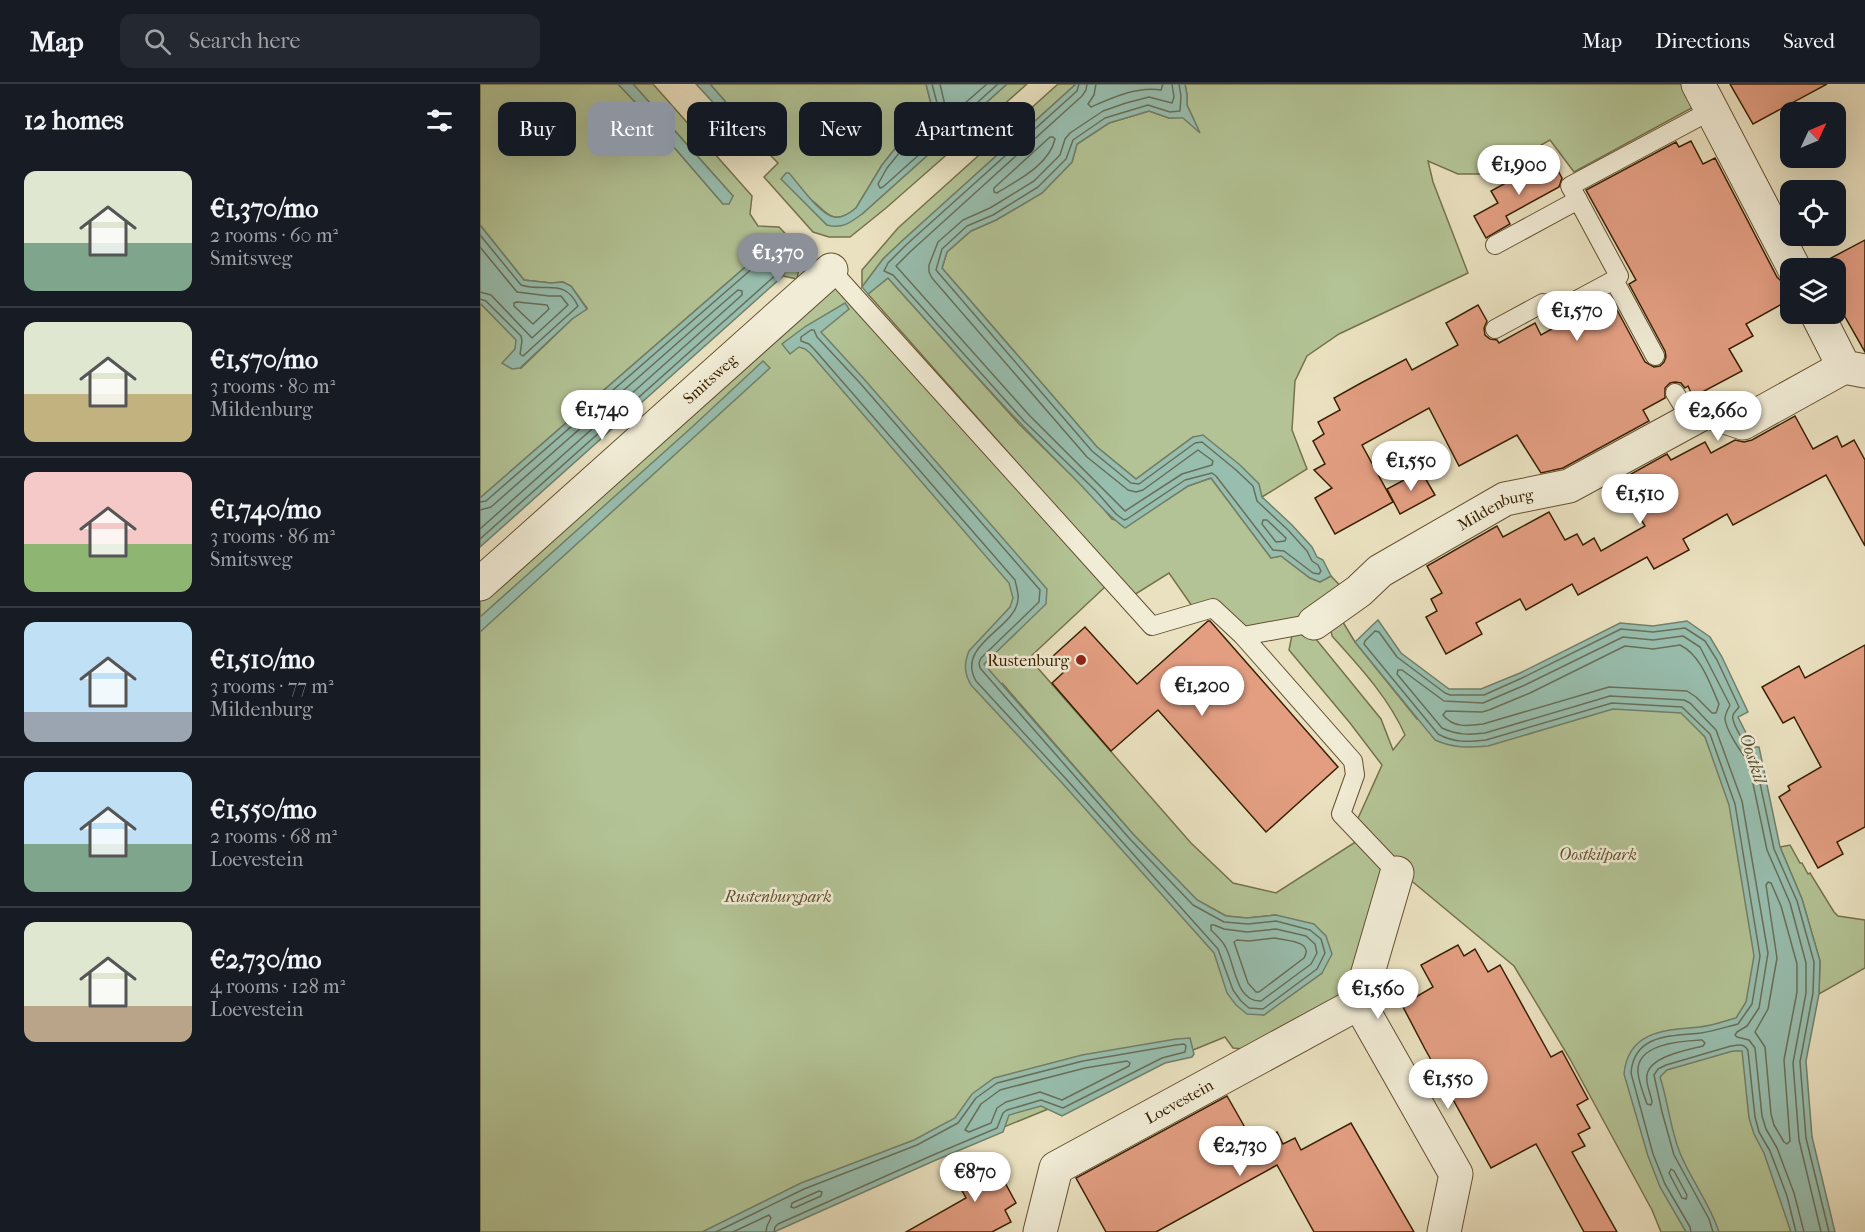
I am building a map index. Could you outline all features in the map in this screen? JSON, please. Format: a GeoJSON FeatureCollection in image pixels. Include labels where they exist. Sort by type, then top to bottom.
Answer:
{"type":"FeatureCollection","features":[{"type":"Feature","properties":{"kind":"street"},"geometry":{"type":"LineString","coordinates":[[1705,97],[1789,258]]}},
{"type":"Feature","properties":{"kind":"street","name":"Smitsweg"},"geometry":{"type":"LineString","coordinates":[[480,584],[835,275]]}},
{"type":"Feature","properties":{"kind":"street","name":"Mildenburg"},"geometry":{"type":"LineString","coordinates":[[1314,623],[1359,591],[1380,571],[1505,499],[1569,486],[1683,406],[1743,423],[1855,369],[1824,324]]}},
{"type":"Feature","properties":{"kind":"street"},"geometry":{"type":"LineString","coordinates":[[1398,873],[1359,1003],[1456,1174],[1444,1232]]}},
{"type":"Feature","properties":{"kind":"street","name":"Loevestein"},"geometry":{"type":"LineString","coordinates":[[1040,1232],[1056,1168],[1359,1003]]}},
{"type":"Feature","properties":{"kind":"lane"},"geometry":{"type":"LineString","coordinates":[[1495,329],[1543,303],[1560,309],[1619,276],[1570,186],[1705,97]]}},
{"type":"Feature","properties":{"kind":"lane"},"geometry":{"type":"LineString","coordinates":[[1495,245],[1578,200]]}},
{"type":"Feature","properties":{"kind":"lane"},"geometry":{"type":"LineString","coordinates":[[835,275],[1152,627],[1213,608],[1243,636],[1353,761],[1355,775],[1341,814],[1398,873]]}},
{"type":"Feature","properties":{"kind":"lane"},"geometry":{"type":"LineString","coordinates":[[1614,280],[1655,356]]}},
{"type":"Feature","properties":{"kind":"lane"},"geometry":{"type":"LineString","coordinates":[[1243,636],[1314,623]]}},
{"type":"Feature","properties":{"kind":"green space"},"geometry":{"type":"Polygon","coordinates":[[[480,84],[618,84],[635,102],[588,102],[588,156],[675,156],[675,148],[723,204],[733,196],[697,156],[717,156],[752,196],[750,214],[758,226],[779,227],[795,245],[800,261],[797,279],[783,276],[789,260],[771,235],[762,238],[751,262],[480,498],[480,303],[517,340],[515,349],[521,368],[572,319],[587,308],[571,286],[563,282],[524,280],[480,225],[480,84]]]}},
{"type":"Feature","properties":{"kind":"green space"},"geometry":{"type":"Polygon","coordinates":[[[633,84],[653,84],[669,102],[649,102],[633,84]]]}},
{"type":"Feature","properties":{"kind":"green space"},"geometry":{"type":"Polygon","coordinates":[[[710,84],[926,84],[930,102],[894,102],[894,150],[882,165],[856,208],[849,214],[840,217],[831,216],[782,179],[827,225],[862,214],[927,156],[945,156],[850,237],[829,237],[813,232],[764,177],[778,163],[771,156],[787,156],[787,102],[726,102],[710,84]]]}},
{"type":"Feature","properties":{"kind":"green space"},"geometry":{"type":"Polygon","coordinates":[[[1007,84],[1027,84],[1007,102],[987,102],[1007,84]]]}},
{"type":"Feature","properties":{"kind":"green space"},"geometry":{"type":"Polygon","coordinates":[[[1058,84],[1076,84],[1035,121],[1035,105],[1058,84]]]}},
{"type":"Feature","properties":{"kind":"green space"},"geometry":{"type":"Polygon","coordinates":[[[1185,84],[1688,84],[1699,104],[1574,172],[1550,140],[1490,174],[1458,174],[1428,161],[1433,182],[1468,273],[1339,334],[1307,356],[1295,381],[1292,430],[1307,469],[1262,497],[1193,437],[1136,479],[1097,447],[942,268],[947,252],[971,231],[996,220],[1042,193],[1072,162],[1077,144],[1109,123],[1149,111],[1169,118],[1183,117],[1199,131],[1187,105],[1185,84]]]}},
{"type":"Feature","properties":{"kind":"green space"},"geometry":{"type":"Polygon","coordinates":[[[675,109],[687,122],[687,144],[675,131],[675,109]]]}},
{"type":"Feature","properties":{"kind":"green space"},"geometry":{"type":"Polygon","coordinates":[[[978,156],[996,156],[883,259],[862,287],[862,270],[898,228],[978,156]]]}},
{"type":"Feature","properties":{"kind":"green space"},"geometry":{"type":"Polygon","coordinates":[[[888,278],[1020,425],[1092,495],[1112,519],[1130,524],[1188,486],[1211,478],[1271,558],[1281,556],[1310,578],[1320,582],[1331,576],[1347,593],[1308,620],[1249,632],[1213,599],[1192,606],[1169,573],[1134,595],[868,294],[888,278]]]}},
{"type":"Feature","properties":{"kind":"green space","name":"Rustenburgpark"},"geometry":{"type":"Polygon","coordinates":[[[836,282],[1105,587],[1029,658],[1191,843],[1233,883],[1276,893],[1357,841],[1380,863],[1383,875],[1356,990],[1254,1050],[1233,1048],[1225,1037],[746,1232],[480,1232],[480,600],[836,282]],[[1002,683],[1253,978],[1263,1015],[1322,973],[1276,915],[1247,918],[1226,916],[1197,900],[1133,834],[1002,683]]]}},
{"type":"Feature","properties":{"kind":"green space","name":"Oostkilpark"},"geometry":{"type":"Polygon","coordinates":[[[1341,619],[1355,642],[1417,719],[1614,705],[1683,710],[1705,737],[1732,804],[1759,965],[1784,1208],[1791,1232],[1661,1232],[1652,1210],[1570,1059],[1514,966],[1396,868],[1355,825],[1382,765],[1289,650],[1292,635],[1311,633],[1381,719],[1393,750],[1405,735],[1382,695],[1332,636],[1331,630],[1341,619]]]}},
{"type":"Feature","properties":{"kind":"green space"},"geometry":{"type":"Polygon","coordinates":[[[1790,845],[1838,916],[1865,920],[1865,968],[1819,994],[1820,961],[1802,899],[1780,847],[1790,845]]]}},
{"type":"Feature","properties":{"kind":"water"},"geometry":{"type":"Polygon","coordinates":[[[618,84],[633,84],[649,102],[635,102],[618,84]]]}},
{"type":"Feature","properties":{"kind":"water"},"geometry":{"type":"Polygon","coordinates":[[[696,84],[710,84],[726,102],[713,102],[696,84]]]}},
{"type":"Feature","properties":{"kind":"water"},"geometry":{"type":"Polygon","coordinates":[[[926,84],[1007,84],[987,102],[931,102],[926,84]]]}},
{"type":"Feature","properties":{"kind":"water"},"geometry":{"type":"Polygon","coordinates":[[[1076,84],[1185,84],[1187,105],[1200,133],[1183,118],[1169,118],[1149,111],[1109,123],[1077,144],[1072,162],[1042,193],[996,220],[971,231],[947,252],[942,268],[1097,447],[1136,479],[1193,437],[1203,435],[1259,484],[1262,497],[1312,547],[1317,557],[1323,560],[1331,576],[1320,582],[1310,578],[1281,556],[1271,558],[1211,478],[1188,486],[1125,528],[1103,509],[1023,426],[888,278],[868,294],[862,287],[883,259],[996,156],[1035,156],[1035,121],[1076,84]]]}},
{"type":"Feature","properties":{"kind":"water"},"geometry":{"type":"Polygon","coordinates":[[[675,131],[687,144],[687,156],[697,156],[733,196],[729,204],[723,204],[675,148],[675,131]]]}},
{"type":"Feature","properties":{"kind":"water"},"geometry":{"type":"Polygon","coordinates":[[[894,150],[894,156],[927,156],[862,214],[846,224],[837,226],[827,225],[781,179],[789,173],[822,211],[837,217],[849,214],[856,208],[882,165],[894,150]]]}},
{"type":"Feature","properties":{"kind":"water"},"geometry":{"type":"Polygon","coordinates":[[[480,225],[524,280],[563,282],[571,286],[587,309],[572,319],[520,368],[512,369],[502,363],[515,349],[516,340],[480,303],[480,225]]]}},
{"type":"Feature","properties":{"kind":"water"},"geometry":{"type":"Polygon","coordinates":[[[766,235],[771,235],[787,252],[783,276],[480,547],[480,498],[751,262],[755,246],[766,235]]]}},
{"type":"Feature","properties":{"kind":"water"},"geometry":{"type":"Polygon","coordinates":[[[845,303],[849,309],[821,332],[1047,589],[1046,604],[984,664],[1133,834],[1197,900],[1226,916],[1247,918],[1276,915],[1314,924],[1326,936],[1332,954],[1322,973],[1264,1015],[1247,1014],[1236,1005],[1227,993],[1214,953],[971,685],[965,668],[969,651],[1010,607],[1013,598],[1009,583],[810,353],[799,347],[790,354],[782,344],[806,326],[845,303]]]}},
{"type":"Feature","properties":{"kind":"water"},"geometry":{"type":"Polygon","coordinates":[[[763,361],[770,368],[480,632],[480,617],[763,361]]]}},
{"type":"Feature","properties":{"kind":"water","name":"Oostkil"},"geometry":{"type":"Polygon","coordinates":[[[1378,620],[1401,653],[1449,689],[1481,689],[1520,673],[1620,623],[1653,626],[1687,621],[1710,637],[1748,712],[1738,717],[1753,747],[1759,747],[1780,847],[1802,899],[1820,961],[1819,994],[1806,1061],[1812,1137],[1835,1232],[1791,1232],[1764,1153],[1749,1118],[1742,1051],[1733,1051],[1667,1070],[1660,1077],[1680,1153],[1719,1232],[1686,1232],[1660,1187],[1648,1156],[1624,1074],[1627,1060],[1641,1041],[1661,1032],[1709,1026],[1736,1018],[1746,1002],[1754,956],[1729,805],[1705,737],[1681,713],[1613,709],[1488,746],[1461,747],[1442,743],[1435,740],[1355,642],[1378,620]]]}},
{"type":"Feature","properties":{"kind":"water"},"geometry":{"type":"Polygon","coordinates":[[[1190,1038],[1194,1054],[1192,1057],[1165,1063],[1062,1116],[1041,1106],[1009,1115],[1003,1132],[774,1232],[702,1232],[801,1183],[914,1140],[955,1118],[972,1094],[994,1078],[1082,1055],[1190,1038]]]}},
{"type":"Feature","properties":{"kind":"building"},"geometry":{"type":"Polygon","coordinates":[[[1730,84],[1827,84],[1794,102],[1780,102],[1780,109],[1753,124],[1730,84]]]}},
{"type":"Feature","properties":{"kind":"building"},"geometry":{"type":"Polygon","coordinates":[[[1691,141],[1703,164],[1715,158],[1780,280],[1780,305],[1746,324],[1753,336],[1729,349],[1742,371],[1693,397],[1688,386],[1685,388],[1681,383],[1670,383],[1665,388],[1665,398],[1643,410],[1649,421],[1563,468],[1541,473],[1517,435],[1459,466],[1429,408],[1362,445],[1393,502],[1335,534],[1315,498],[1332,488],[1314,470],[1325,464],[1313,441],[1324,434],[1318,422],[1340,410],[1334,398],[1361,383],[1406,359],[1412,370],[1458,345],[1446,323],[1478,305],[1487,321],[1484,328],[1485,335],[1499,343],[1535,323],[1541,335],[1610,297],[1645,362],[1654,367],[1664,362],[1665,351],[1629,284],[1636,280],[1586,190],[1676,142],[1679,147],[1691,141]]]}},
{"type":"Feature","properties":{"kind":"building"},"geometry":{"type":"Polygon","coordinates":[[[1551,158],[1562,178],[1559,187],[1506,216],[1510,224],[1486,238],[1474,216],[1498,203],[1491,191],[1551,158]]]}},
{"type":"Feature","properties":{"kind":"building"},"geometry":{"type":"Polygon","coordinates":[[[1865,240],[1865,352],[1846,319],[1846,258],[1831,258],[1865,240]]]}},
{"type":"Feature","properties":{"kind":"building"},"geometry":{"type":"Polygon","coordinates":[[[1795,416],[1813,449],[1837,436],[1842,447],[1854,440],[1865,460],[1865,546],[1826,475],[1733,525],[1727,514],[1683,539],[1689,550],[1654,569],[1647,557],[1578,595],[1572,584],[1526,610],[1520,599],[1476,623],[1482,634],[1446,654],[1426,617],[1437,611],[1431,599],[1442,593],[1427,566],[1497,526],[1503,537],[1549,512],[1565,540],[1577,534],[1583,545],[1594,538],[1601,551],[1645,526],[1638,514],[1650,508],[1631,474],[1667,454],[1671,460],[1705,442],[1711,453],[1735,440],[1744,442],[1752,440],[1795,416]]]}},
{"type":"Feature","properties":{"kind":"building"},"geometry":{"type":"Polygon","coordinates":[[[1421,471],[1435,495],[1400,514],[1387,489],[1421,471]]]}},
{"type":"Feature","properties":{"kind":"building"},"geometry":{"type":"Polygon","coordinates":[[[1208,621],[1338,767],[1266,832],[1158,710],[1111,751],[1052,683],[1065,671],[1053,656],[1085,627],[1137,684],[1208,621]]]}},
{"type":"Feature","properties":{"kind":"building"},"geometry":{"type":"Polygon","coordinates":[[[1865,645],[1865,827],[1837,842],[1843,854],[1818,868],[1779,797],[1790,790],[1788,786],[1821,767],[1794,717],[1783,723],[1762,687],[1799,666],[1805,678],[1865,645]]]}},
{"type":"Feature","properties":{"kind":"building"},"geometry":{"type":"Polygon","coordinates":[[[1458,945],[1464,956],[1475,949],[1488,972],[1500,965],[1551,1057],[1562,1051],[1588,1099],[1577,1105],[1590,1128],[1578,1134],[1585,1146],[1572,1152],[1617,1232],[1584,1232],[1536,1144],[1491,1168],[1425,1049],[1402,1005],[1433,987],[1421,965],[1458,945]]]}},
{"type":"Feature","properties":{"kind":"building"},"geometry":{"type":"Polygon","coordinates":[[[1227,1096],[1255,1145],[1277,1132],[1283,1144],[1295,1138],[1301,1150],[1351,1123],[1414,1232],[1314,1232],[1277,1165],[1156,1232],[1106,1232],[1076,1178],[1227,1096]]]}},
{"type":"Feature","properties":{"kind":"building"},"geometry":{"type":"Polygon","coordinates":[[[990,1155],[1016,1203],[1005,1210],[1011,1222],[992,1232],[906,1232],[966,1198],[960,1187],[963,1185],[957,1173],[990,1155]]]}},
{"type":"Feature","properties":{"kind":"place","name":"Rustenburg"},"geometry":{"type":"Point","coordinates":[1081,660]}}]}
